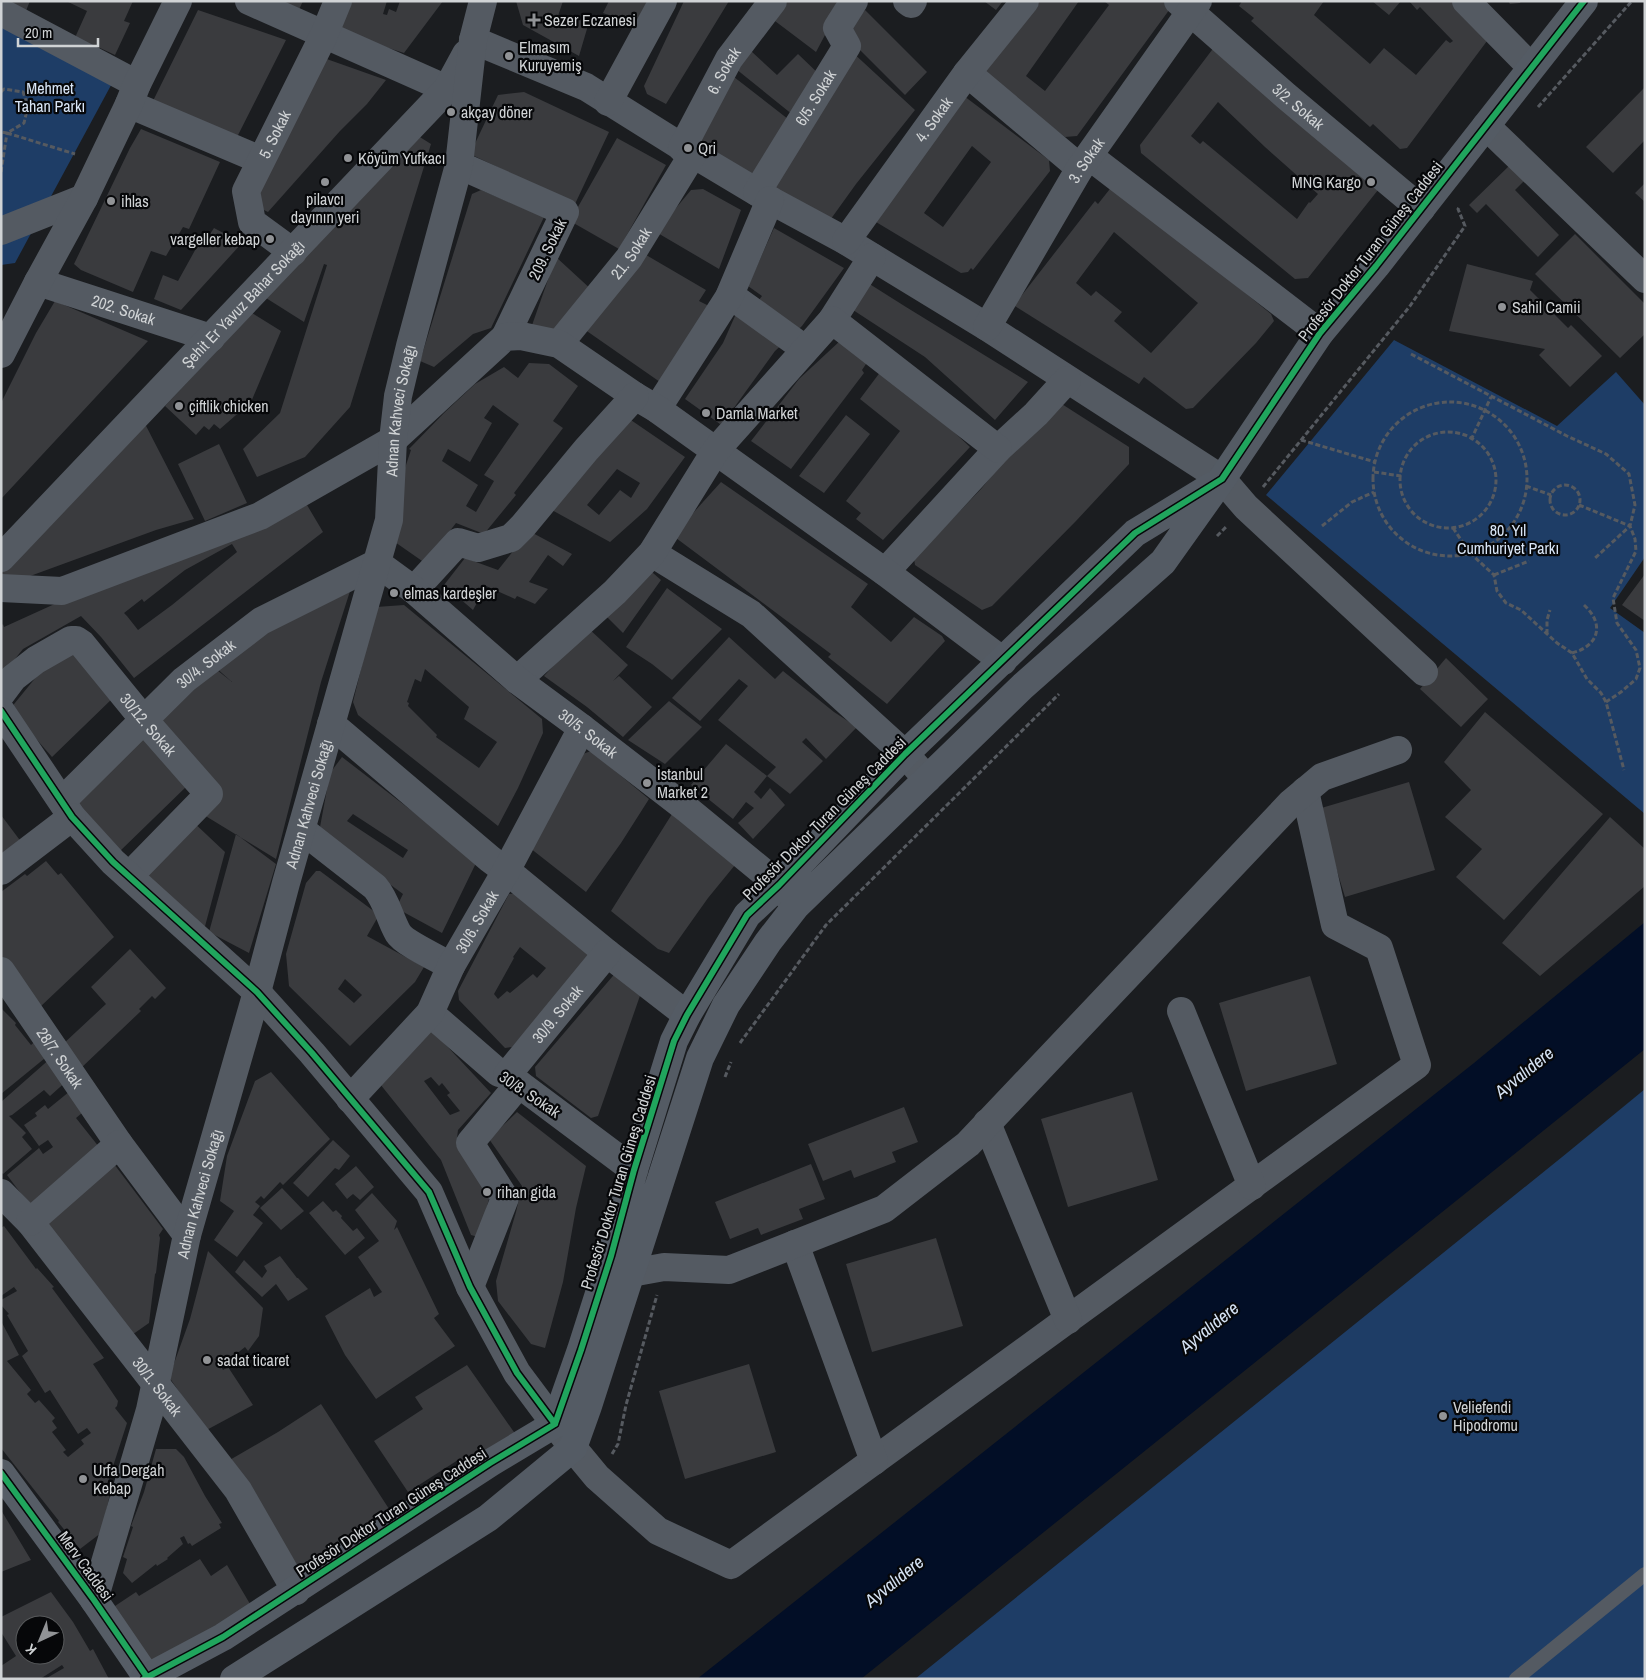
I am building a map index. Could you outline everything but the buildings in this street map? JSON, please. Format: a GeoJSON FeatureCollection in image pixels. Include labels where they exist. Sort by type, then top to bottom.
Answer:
{"type":"FeatureCollection","features":[{"type":"Feature","properties":{"kind":"main road","name":"Profesör Doktor Turan Güneş Caddesi"},"geometry":{"type":"LineString","coordinates":[[146,1678],[223,1637],[490,1463],[555,1424],[611,1256],[634,1170],[674,1041],[687,1015],[747,915],[787,895],[928,779],[1023,686],[1163,562],[1222,480],[1320,333],[1376,266],[1584,1]]}},
{"type":"Feature","properties":{"kind":"main road","name":"Profesör Doktor Turan Güneş Caddesi"},"geometry":{"type":"LineString","coordinates":[[573,1448],[700,1058],[726,1005],[768,942],[787,895],[906,754],[1135,533],[1222,480]]}},
{"type":"Feature","properties":{"kind":"main road"},"geometry":{"type":"LineString","coordinates":[[234,1679],[488,1518],[573,1448]]}},
{"type":"Feature","properties":{"kind":"main road","name":"Merv Caddesi"},"geometry":{"type":"LineString","coordinates":[[1,1473],[94,1600],[146,1678]]}},
{"type":"Feature","properties":{"kind":"street"},"geometry":{"type":"LineString","coordinates":[[1,354],[84,198],[178,1]]}},
{"type":"Feature","properties":{"kind":"street"},"geometry":{"type":"LineString","coordinates":[[249,1],[447,89]]}},
{"type":"Feature","properties":{"kind":"street","name":"5. Sokak"},"geometry":{"type":"LineString","coordinates":[[293,252],[252,222],[246,191],[324,34],[338,1]]}},
{"type":"Feature","properties":{"kind":"street","name":"Adnan Kahveci Sokağı"},"geometry":{"type":"LineString","coordinates":[[94,1600],[150,1410],[187,1235],[389,520],[393,440],[398,396],[459,165],[473,40],[482,1]]}},
{"type":"Feature","properties":{"kind":"street"},"geometry":{"type":"LineString","coordinates":[[608,102],[663,1]]}},
{"type":"Feature","properties":{"kind":"street","name":"6. Sokak"},"geometry":{"type":"LineString","coordinates":[[687,151],[729,59],[774,1]]}},
{"type":"Feature","properties":{"kind":"street","name":"6/5. Sokak"},"geometry":{"type":"LineString","coordinates":[[764,196],[848,46],[837,28],[854,1]]}},
{"type":"Feature","properties":{"kind":"street"},"geometry":{"type":"LineString","coordinates":[[907,1],[911,4],[913,1]]}},
{"type":"Feature","properties":{"kind":"street","name":"4. Sokak"},"geometry":{"type":"LineString","coordinates":[[846,241],[967,73],[1025,1]]}},
{"type":"Feature","properties":{"kind":"street"},"geometry":{"type":"LineString","coordinates":[[1466,1],[1531,67]]}},
{"type":"Feature","properties":{"kind":"street","name":"3. Sokak"},"geometry":{"type":"LineString","coordinates":[[987,327],[1084,162],[1188,5]]}},
{"type":"Feature","properties":{"kind":"street","name":"3/2. Sokak"},"geometry":{"type":"LineString","coordinates":[[1188,5],[1286,96],[1421,209]]}},
{"type":"Feature","properties":{"kind":"street"},"geometry":{"type":"LineString","coordinates":[[1,12],[133,94],[261,160]]}},
{"type":"Feature","properties":{"kind":"street"},"geometry":{"type":"LineString","coordinates":[[473,40],[586,87],[687,151],[846,241],[987,327],[1222,480],[1246,507],[1424,672]]}},
{"type":"Feature","properties":{"kind":"street","name":"Şehit Er Yavuz Bahar Sokağı"},"geometry":{"type":"LineString","coordinates":[[1,558],[447,89],[473,40]]}},
{"type":"Feature","properties":{"kind":"street"},"geometry":{"type":"LineString","coordinates":[[967,73],[1084,162],[1320,333]]}},
{"type":"Feature","properties":{"kind":"street"},"geometry":{"type":"LineString","coordinates":[[1486,126],[1645,279]]}},
{"type":"Feature","properties":{"kind":"street","name":"21. Sokak"},"geometry":{"type":"LineString","coordinates":[[559,344],[630,258],[687,151]]}},
{"type":"Feature","properties":{"kind":"street","name":"209. Sokak"},"geometry":{"type":"LineString","coordinates":[[459,165],[565,212],[505,337]]}},
{"type":"Feature","properties":{"kind":"street"},"geometry":{"type":"LineString","coordinates":[[414,590],[458,542],[478,548],[510,538],[523,526],[586,450],[646,402],[730,295],[764,196]]}},
{"type":"Feature","properties":{"kind":"street"},"geometry":{"type":"LineString","coordinates":[[1,231],[84,198]]}},
{"type":"Feature","properties":{"kind":"street"},"geometry":{"type":"LineString","coordinates":[[517,680],[615,592],[652,553],[716,450],[832,320],[872,257]]}},
{"type":"Feature","properties":{"kind":"street","name":"202. Sokak"},"geometry":{"type":"LineString","coordinates":[[38,282],[211,338]]}},
{"type":"Feature","properties":{"kind":"street"},"geometry":{"type":"LineString","coordinates":[[730,295],[805,349]]}},
{"type":"Feature","properties":{"kind":"street"},"geometry":{"type":"LineString","coordinates":[[832,320],[998,449]]}},
{"type":"Feature","properties":{"kind":"street"},"geometry":{"type":"LineString","coordinates":[[1,588],[62,591],[260,516],[393,440],[505,337],[521,336],[559,344],[646,402],[885,572],[1003,661]]}},
{"type":"Feature","properties":{"kind":"street"},"geometry":{"type":"LineString","coordinates":[[885,572],[998,449],[1036,414],[1067,380]]}},
{"type":"Feature","properties":{"kind":"street"},"geometry":{"type":"LineString","coordinates":[[652,553],[751,614],[906,754],[928,779]]}},
{"type":"Feature","properties":{"kind":"street","name":"30/5. Sokak"},"geometry":{"type":"LineString","coordinates":[[377,563],[414,590],[517,680],[688,810],[787,895]]}},
{"type":"Feature","properties":{"kind":"street","name":"30/4. Sokak"},"geometry":{"type":"LineString","coordinates":[[1,871],[67,809],[144,720],[184,680],[261,621],[377,563]]}},
{"type":"Feature","properties":{"kind":"street","name":"30/12. Sokak"},"geometry":{"type":"LineString","coordinates":[[1,694],[13,678],[36,660],[71,640],[76,640],[82,644],[144,720],[209,794],[129,876]]}},
{"type":"Feature","properties":{"kind":"street"},"geometry":{"type":"LineString","coordinates":[[1,711],[67,809],[113,862],[257,992],[312,1053],[429,1192],[470,1286],[517,1373],[597,1477],[658,1531],[731,1565],[1417,1065],[1378,948],[1335,925],[1305,792]]}},
{"type":"Feature","properties":{"kind":"street"},"geometry":{"type":"LineString","coordinates":[[331,724],[490,859],[687,1015]]}},
{"type":"Feature","properties":{"kind":"street","name":"30/6. Sokak"},"geometry":{"type":"LineString","coordinates":[[350,1099],[430,1013],[451,966],[506,871],[582,728]]}},
{"type":"Feature","properties":{"kind":"street"},"geometry":{"type":"LineString","coordinates":[[631,1273],[664,1267],[729,1270],[884,1209],[968,1144],[1291,803],[1322,777],[1398,750]]}},
{"type":"Feature","properties":{"kind":"street"},"geometry":{"type":"LineString","coordinates":[[302,830],[382,894],[398,934],[406,941],[451,966]]}},
{"type":"Feature","properties":{"kind":"street","name":"30/9. Sokak"},"geometry":{"type":"LineString","coordinates":[[470,1286],[505,1198],[470,1143],[513,1080],[607,953]]}},
{"type":"Feature","properties":{"kind":"street","name":"28/7. Sokak"},"geometry":{"type":"LineString","coordinates":[[1,971],[119,1144],[187,1235]]}},
{"type":"Feature","properties":{"kind":"street"},"geometry":{"type":"LineString","coordinates":[[1181,1011],[1252,1186]]}},
{"type":"Feature","properties":{"kind":"street","name":"30/8. Sokak"},"geometry":{"type":"LineString","coordinates":[[430,1013],[499,1073],[513,1080],[634,1170]]}},
{"type":"Feature","properties":{"kind":"street"},"geometry":{"type":"LineString","coordinates":[[987,1123],[1068,1320]]}},
{"type":"Feature","properties":{"kind":"street"},"geometry":{"type":"LineString","coordinates":[[30,1222],[119,1144]]}},
{"type":"Feature","properties":{"kind":"street","name":"30/1. Sokak"},"geometry":{"type":"LineString","coordinates":[[4,1202],[30,1222],[238,1490],[296,1591]]}},
{"type":"Feature","properties":{"kind":"street"},"geometry":{"type":"LineString","coordinates":[[795,1244],[874,1461]]}},
{"type":"Feature","properties":{"kind":"lane"},"geometry":{"type":"LineString","coordinates":[[1516,1679],[1645,1574]]}},
{"type":"Feature","properties":{"kind":"path"},"geometry":{"type":"LineString","coordinates":[[1537,108],[1632,1]]}},
{"type":"Feature","properties":{"kind":"path"},"geometry":{"type":"LineString","coordinates":[[1,92],[4,89],[23,92],[28,106],[24,123],[7,133]]}},
{"type":"Feature","properties":{"kind":"path"},"geometry":{"type":"LineString","coordinates":[[1,132],[102,162]]}},
{"type":"Feature","properties":{"kind":"path"},"geometry":{"type":"LineString","coordinates":[[1,172],[7,133]]}},
{"type":"Feature","properties":{"kind":"path"},"geometry":{"type":"LineString","coordinates":[[1211,542],[1246,507],[1410,306],[1465,226],[1458,208],[1464,200]]}},
{"type":"Feature","properties":{"kind":"path"},"geometry":{"type":"LineString","coordinates":[[1410,354],[1567,436],[1606,454],[1629,474],[1635,505],[1630,526],[1594,559]]}},
{"type":"Feature","properties":{"kind":"path"},"geometry":{"type":"LineString","coordinates":[[1471,440],[1491,397]]}},
{"type":"Feature","properties":{"kind":"path"},"geometry":{"type":"LineString","coordinates":[[1457,402],[1485,411],[1502,423],[1518,443],[1526,467],[1526,492],[1518,516],[1502,536],[1481,550],[1457,556],[1431,554],[1408,544],[1389,527],[1376,504],[1372,479],[1375,462],[1389,431],[1408,414],[1431,404],[1457,402]]}},
{"type":"Feature","properties":{"kind":"path"},"geometry":{"type":"LineString","coordinates":[[1450,432],[1466,436],[1479,444],[1490,456],[1495,471],[1496,487],[1491,502],[1482,515],[1469,524],[1453,528],[1438,528],[1423,521],[1411,511],[1403,497],[1400,482],[1401,476],[1402,466],[1409,452],[1421,441],[1434,434],[1450,432]]}},
{"type":"Feature","properties":{"kind":"path"},"geometry":{"type":"LineString","coordinates":[[1301,440],[1375,462]]}},
{"type":"Feature","properties":{"kind":"path"},"geometry":{"type":"LineString","coordinates":[[1374,472],[1401,476]]}},
{"type":"Feature","properties":{"kind":"path"},"geometry":{"type":"LineString","coordinates":[[1526,486],[1551,495]]}},
{"type":"Feature","properties":{"kind":"path"},"geometry":{"type":"LineString","coordinates":[[1571,486],[1578,493],[1579,505],[1571,514],[1562,514],[1557,512],[1551,505],[1551,495],[1557,488],[1571,486]]}},
{"type":"Feature","properties":{"kind":"path"},"geometry":{"type":"LineString","coordinates":[[1322,526],[1352,502],[1374,492]]}},
{"type":"Feature","properties":{"kind":"path"},"geometry":{"type":"LineString","coordinates":[[1579,505],[1630,526],[1635,539],[1636,551],[1613,598],[1617,623],[1636,650],[1640,668],[1636,679],[1606,702]]}},
{"type":"Feature","properties":{"kind":"path"},"geometry":{"type":"LineString","coordinates":[[1453,528],[1470,553],[1494,575],[1497,591],[1506,603],[1522,610],[1557,643],[1572,653],[1587,678],[1601,693],[1606,702],[1624,770]]}},
{"type":"Feature","properties":{"kind":"path"},"geometry":{"type":"LineString","coordinates":[[1494,575],[1529,561]]}},
{"type":"Feature","properties":{"kind":"path"},"geometry":{"type":"LineString","coordinates":[[1572,653],[1583,651],[1593,642],[1596,632],[1596,621],[1591,611],[1584,605]]}},
{"type":"Feature","properties":{"kind":"path"},"geometry":{"type":"LineString","coordinates":[[1547,634],[1547,620],[1550,610]]}},
{"type":"Feature","properties":{"kind":"path"},"geometry":{"type":"LineString","coordinates":[[736,1048],[826,926],[1064,688]]}},
{"type":"Feature","properties":{"kind":"path"},"geometry":{"type":"LineString","coordinates":[[723,1083],[733,1057]]}},
{"type":"Feature","properties":{"kind":"path"},"geometry":{"type":"LineString","coordinates":[[597,1477],[618,1444],[626,1405],[664,1267]]}},
{"type":"Feature","properties":{"kind":"green space","name":"Mehmet Tahan Parkı"},"geometry":{"type":"Polygon","coordinates":[[[1,19],[116,76],[15,263],[1,265],[1,19]]]}},
{"type":"Feature","properties":{"kind":"green space","name":"80. Yıl Cumhuriyet Parkı"},"geometry":{"type":"Polygon","coordinates":[[[1394,340],[1557,426],[1616,372],[1645,405],[1645,557],[1610,608],[1645,633],[1645,814],[1266,495],[1394,340]]]}},
{"type":"Feature","properties":{"kind":"green space","name":"Veliefendi Hipodromu"},"geometry":{"type":"Polygon","coordinates":[[[1645,1089],[1645,1679],[915,1679],[1567,1153],[1645,1089]]]}},
{"type":"Feature","properties":{"kind":"water","name":"Ayvalıdere"},"geometry":{"type":"Polygon","coordinates":[[[1645,922],[1645,1049],[861,1679],[697,1679],[1474,1063],[1645,922]]]}},
{"type":"Feature","properties":{"kind":"cycle path"},"geometry":{"type":"LineString","coordinates":[[144,1679],[223,1637],[490,1463],[555,1424],[611,1256],[634,1170],[674,1041],[687,1015],[747,915],[779,885],[905,754],[1135,533],[1222,479],[1320,333],[1376,266],[1584,1]]}},
{"type":"Feature","properties":{"kind":"cycle path"},"geometry":{"type":"LineString","coordinates":[[1,711],[72,817],[113,862],[257,992],[312,1053],[429,1192],[470,1287],[517,1373],[555,1424]]}},
{"type":"Feature","properties":{"kind":"cycle path"},"geometry":{"type":"LineString","coordinates":[[1,1473],[94,1600],[147,1677]]}},
{"type":"Feature","properties":{"kind":"place","name":"Sezer Eczanesi"},"geometry":{"type":"Point","coordinates":[534,20]}},
{"type":"Feature","properties":{"kind":"place","name":"Elmasım Kuruyemiş"},"geometry":{"type":"Point","coordinates":[509,56]}},
{"type":"Feature","properties":{"kind":"place","name":"akçay döner"},"geometry":{"type":"Point","coordinates":[451,112]}},
{"type":"Feature","properties":{"kind":"place","name":"Qri"},"geometry":{"type":"Point","coordinates":[688,148]}},
{"type":"Feature","properties":{"kind":"place","name":"Köyüm Yufkacı"},"geometry":{"type":"Point","coordinates":[348,158]}},
{"type":"Feature","properties":{"kind":"place","name":"pilavcı dayının yeri"},"geometry":{"type":"Point","coordinates":[325,182]}},
{"type":"Feature","properties":{"kind":"place","name":"MNG Kargo"},"geometry":{"type":"Point","coordinates":[1371,182]}},
{"type":"Feature","properties":{"kind":"place","name":"ihlas"},"geometry":{"type":"Point","coordinates":[111,201]}},
{"type":"Feature","properties":{"kind":"place","name":"vargeller kebap"},"geometry":{"type":"Point","coordinates":[270,239]}},
{"type":"Feature","properties":{"kind":"place","name":"Sahil Camii"},"geometry":{"type":"Point","coordinates":[1502,307]}},
{"type":"Feature","properties":{"kind":"place","name":"çiftlik chicken"},"geometry":{"type":"Point","coordinates":[179,406]}},
{"type":"Feature","properties":{"kind":"place","name":"Damla Market"},"geometry":{"type":"Point","coordinates":[706,413]}},
{"type":"Feature","properties":{"kind":"place","name":"elmas kardeşler"},"geometry":{"type":"Point","coordinates":[394,593]}},
{"type":"Feature","properties":{"kind":"place","name":"İstanbul Market 2"},"geometry":{"type":"Point","coordinates":[647,783]}},
{"type":"Feature","properties":{"kind":"place","name":"rihan gida"},"geometry":{"type":"Point","coordinates":[487,1192]}},
{"type":"Feature","properties":{"kind":"place","name":"sadat ticaret"},"geometry":{"type":"Point","coordinates":[207,1360]}},
{"type":"Feature","properties":{"kind":"place","name":"Veliefendi Hipodromu"},"geometry":{"type":"Point","coordinates":[1443,1416]}},
{"type":"Feature","properties":{"kind":"place","name":"Urfa Dergah Kebap"},"geometry":{"type":"Point","coordinates":[83,1479]}}]}
